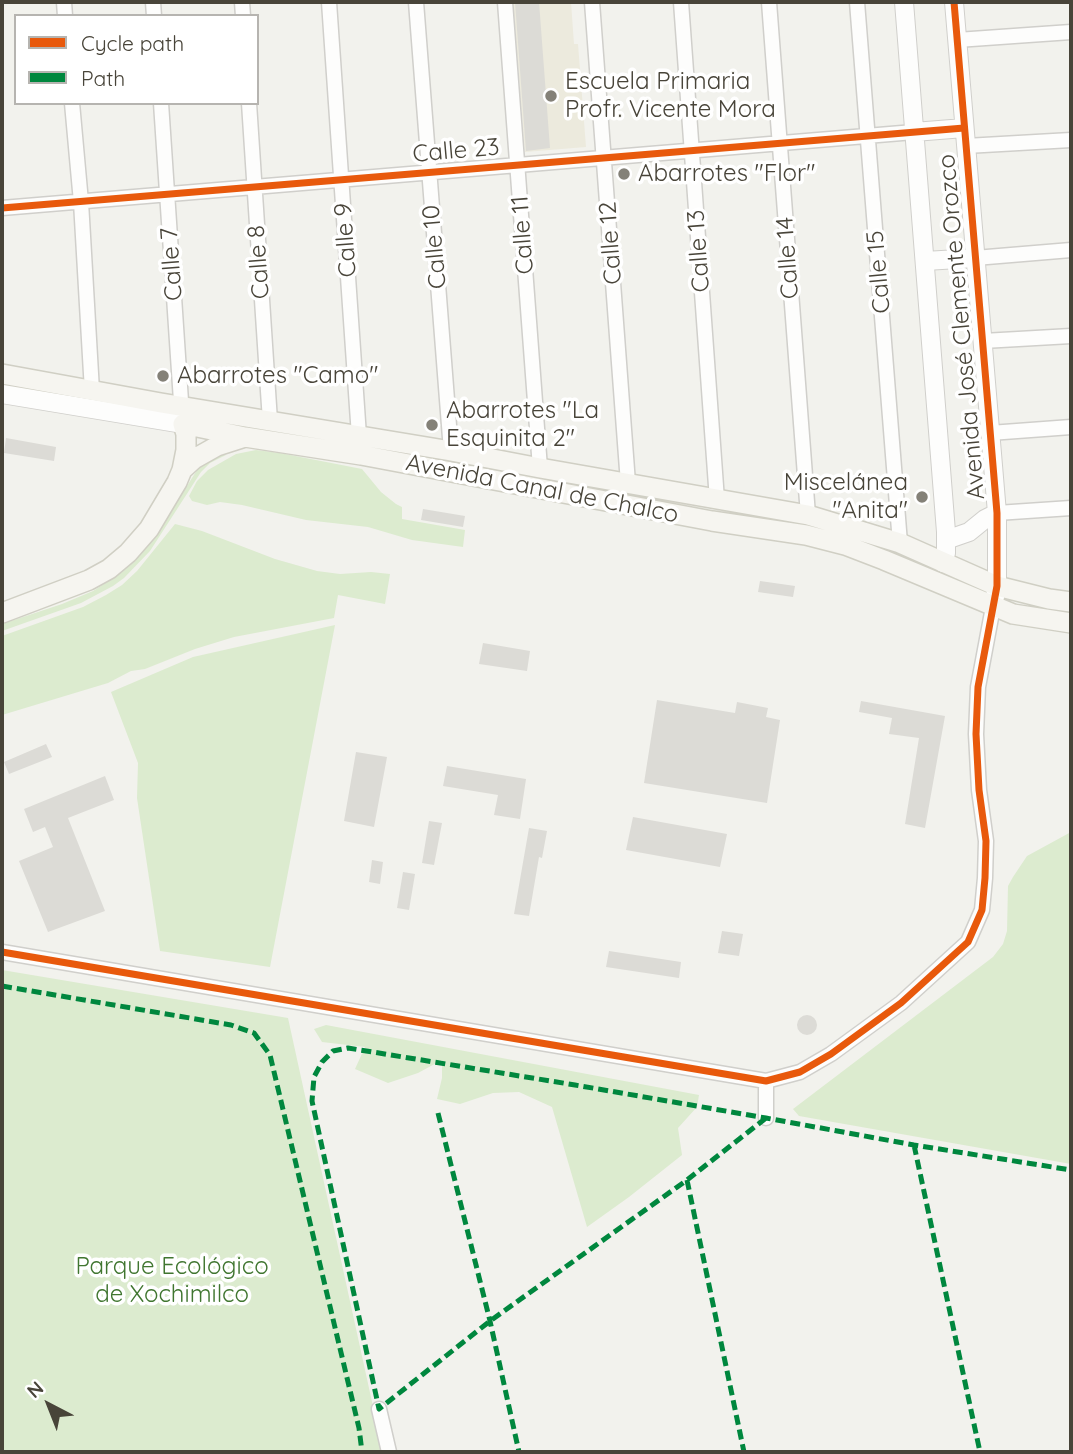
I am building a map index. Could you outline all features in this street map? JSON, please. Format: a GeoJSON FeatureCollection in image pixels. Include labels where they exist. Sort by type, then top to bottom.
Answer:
{"type":"FeatureCollection","features":[{"type":"Feature","properties":{"kind":"main road","name":"Avenida Canal de Chalco"},"geometry":{"type":"LineString","coordinates":[[2,374],[92,391],[182,415],[245,437],[361,455],[845,545],[1013,614],[1071,622]]}},
{"type":"Feature","properties":{"kind":"main road","name":"Avenida Canal de Chalco"},"geometry":{"type":"LineString","coordinates":[[182,415],[270,421],[808,514],[900,542],[997,586],[1071,602]]}},
{"type":"Feature","properties":{"kind":"main road"},"geometry":{"type":"LineString","coordinates":[[180,476],[186,450],[182,415]]}},
{"type":"Feature","properties":{"kind":"main road"},"geometry":{"type":"LineString","coordinates":[[2,613],[82,583],[109,569],[128,553],[149,529],[180,476],[194,460],[217,446],[245,437]]}},
{"type":"Feature","properties":{"kind":"street","name":"Calle 9"},"geometry":{"type":"LineString","coordinates":[[329,2],[359,436]]}},
{"type":"Feature","properties":{"kind":"street","name":"Calle 10"},"geometry":{"type":"LineString","coordinates":[[416,2],[451,451]]}},
{"type":"Feature","properties":{"kind":"street","name":"Calle 11"},"geometry":{"type":"LineString","coordinates":[[505,2],[540,468]]}},
{"type":"Feature","properties":{"kind":"street","name":"Calle 12"},"geometry":{"type":"LineString","coordinates":[[593,2],[628,483]]}},
{"type":"Feature","properties":{"kind":"street","name":"Calle 13"},"geometry":{"type":"LineString","coordinates":[[681,2],[717,500]]}},
{"type":"Feature","properties":{"kind":"street","name":"Calle 14"},"geometry":{"type":"LineString","coordinates":[[769,2],[808,514]]}},
{"type":"Feature","properties":{"kind":"street","name":"Calle 15"},"geometry":{"type":"LineString","coordinates":[[856,2],[900,542]]}},
{"type":"Feature","properties":{"kind":"street","name":"Avenida José Clemente Orozco"},"geometry":{"type":"LineString","coordinates":[[904,2],[946,540],[943,563]]}},
{"type":"Feature","properties":{"kind":"street","name":"Avenida José Clemente Orozco"},"geometry":{"type":"LineString","coordinates":[[954,2],[997,513],[997,586],[993,607]]}},
{"type":"Feature","properties":{"kind":"street"},"geometry":{"type":"LineString","coordinates":[[957,40],[1071,32]]}},
{"type":"Feature","properties":{"kind":"street"},"geometry":{"type":"LineString","coordinates":[[72,105],[92,391]]}},
{"type":"Feature","properties":{"kind":"street","name":"Calle 7"},"geometry":{"type":"LineString","coordinates":[[160,105],[182,415]]}},
{"type":"Feature","properties":{"kind":"street","name":"Calle 8"},"geometry":{"type":"LineString","coordinates":[[249,105],[270,421]]}},
{"type":"Feature","properties":{"kind":"street"},"geometry":{"type":"LineString","coordinates":[[914,132],[964,128]]}},
{"type":"Feature","properties":{"kind":"street","name":"Calle 23"},"geometry":{"type":"LineString","coordinates":[[2,208],[914,132]]}},
{"type":"Feature","properties":{"kind":"street"},"geometry":{"type":"LineString","coordinates":[[966,146],[1071,140]]}},
{"type":"Feature","properties":{"kind":"street"},"geometry":{"type":"LineString","coordinates":[[925,261],[1071,250]]}},
{"type":"Feature","properties":{"kind":"street"},"geometry":{"type":"LineString","coordinates":[[983,341],[1071,336]]}},
{"type":"Feature","properties":{"kind":"street","name":"Avenida Canal de Chalco"},"geometry":{"type":"LineString","coordinates":[[2,394],[182,415]]}},
{"type":"Feature","properties":{"kind":"street"},"geometry":{"type":"LineString","coordinates":[[990,433],[1071,427]]}},
{"type":"Feature","properties":{"kind":"street"},"geometry":{"type":"LineString","coordinates":[[946,540],[969,533],[997,513],[1071,508]]}},
{"type":"Feature","properties":{"kind":"street"},"geometry":{"type":"LineString","coordinates":[[2,952],[766,1081],[800,1072],[831,1054],[901,1003],[968,942],[982,910],[986,841],[979,790],[976,734],[978,687],[993,607]]}},
{"type":"Feature","properties":{"kind":"street"},"geometry":{"type":"LineString","coordinates":[[766,1081],[766,1118]]}},
{"type":"Feature","properties":{"kind":"street"},"geometry":{"type":"LineString","coordinates":[[379,1409],[389,1452]]}},
{"type":"Feature","properties":{"kind":"shaded area","name":"Escuela Primaria Profr. Vicente Mora"},"geometry":{"type":"Polygon","coordinates":[[[513,2],[571,2],[574,44],[578,44],[586,147],[525,152],[513,2]]]}},
{"type":"Feature","properties":{"kind":"green space"},"geometry":{"type":"Polygon","coordinates":[[[256,450],[362,469],[381,492],[402,507],[402,519],[465,530],[463,547],[412,540],[368,527],[306,520],[242,505],[220,502],[207,505],[192,501],[189,496],[197,481],[208,470],[236,454],[256,450]]]}},
{"type":"Feature","properties":{"kind":"green space"},"geometry":{"type":"Polygon","coordinates":[[[219,455],[226,455],[210,463],[201,472],[150,551],[124,578],[81,603],[2,631],[2,624],[93,591],[121,573],[155,537],[197,470],[205,462],[219,455]]]}},
{"type":"Feature","properties":{"kind":"green space"},"geometry":{"type":"Polygon","coordinates":[[[175,524],[317,571],[390,574],[385,604],[338,595],[334,618],[234,637],[145,669],[131,671],[108,683],[2,715],[2,636],[83,607],[122,585],[137,571],[175,524]]]}},
{"type":"Feature","properties":{"kind":"green space"},"geometry":{"type":"Polygon","coordinates":[[[335,625],[270,967],[160,951],[137,798],[138,763],[111,692],[193,657],[335,625]]]}},
{"type":"Feature","properties":{"kind":"green space"},"geometry":{"type":"Polygon","coordinates":[[[1071,832],[1071,1164],[799,1116],[793,1109],[993,957],[1003,944],[1007,931],[1008,886],[1013,877],[1027,856],[1071,832]]]}},
{"type":"Feature","properties":{"kind":"green space","name":"Parque Ecológico de Xochimilco"},"geometry":{"type":"Polygon","coordinates":[[[2,970],[288,1018],[383,1452],[2,1452],[2,970]]]}},
{"type":"Feature","properties":{"kind":"green space"},"geometry":{"type":"Polygon","coordinates":[[[326,1025],[699,1095],[697,1107],[678,1128],[682,1155],[587,1227],[552,1107],[519,1092],[493,1093],[460,1104],[437,1099],[442,1078],[442,1060],[418,1073],[388,1083],[355,1069],[365,1047],[322,1042],[314,1029],[326,1025]]]}},
{"type":"Feature","properties":{"kind":"building"},"geometry":{"type":"Polygon","coordinates":[[[515,2],[539,2],[550,148],[526,151],[515,2]]]}},
{"type":"Feature","properties":{"kind":"building"},"geometry":{"type":"Polygon","coordinates":[[[6,438],[56,447],[54,461],[4,453],[6,438]]]}},
{"type":"Feature","properties":{"kind":"building"},"geometry":{"type":"Polygon","coordinates":[[[423,509],[465,516],[463,527],[421,520],[423,509]]]}},
{"type":"Feature","properties":{"kind":"building"},"geometry":{"type":"Polygon","coordinates":[[[760,581],[795,586],[793,597],[758,592],[760,581]]]}},
{"type":"Feature","properties":{"kind":"building"},"geometry":{"type":"Polygon","coordinates":[[[483,643],[530,651],[527,671],[479,664],[483,643]]]}},
{"type":"Feature","properties":{"kind":"building"},"geometry":{"type":"Polygon","coordinates":[[[657,700],[735,713],[737,702],[768,708],[766,717],[780,720],[767,803],[644,783],[657,700]]]}},
{"type":"Feature","properties":{"kind":"building"},"geometry":{"type":"Polygon","coordinates":[[[861,701],[945,716],[925,828],[905,824],[919,738],[889,734],[892,718],[859,712],[861,701]]]}},
{"type":"Feature","properties":{"kind":"building"},"geometry":{"type":"Polygon","coordinates":[[[46,744],[52,757],[9,774],[4,762],[46,744]]]}},
{"type":"Feature","properties":{"kind":"building"},"geometry":{"type":"Polygon","coordinates":[[[356,752],[387,757],[374,827],[344,821],[356,752]]]}},
{"type":"Feature","properties":{"kind":"building"},"geometry":{"type":"Polygon","coordinates":[[[447,766],[526,779],[520,819],[494,815],[498,795],[443,786],[447,766]]]}},
{"type":"Feature","properties":{"kind":"building"},"geometry":{"type":"Polygon","coordinates":[[[105,776],[114,800],[68,818],[105,911],[48,932],[19,861],[53,847],[45,827],[33,832],[24,809],[105,776]]]}},
{"type":"Feature","properties":{"kind":"building"},"geometry":{"type":"Polygon","coordinates":[[[633,817],[727,834],[720,867],[626,850],[633,817]]]}},
{"type":"Feature","properties":{"kind":"building"},"geometry":{"type":"Polygon","coordinates":[[[429,821],[442,823],[434,865],[422,863],[429,821]]]}},
{"type":"Feature","properties":{"kind":"building"},"geometry":{"type":"Polygon","coordinates":[[[529,828],[547,831],[542,858],[539,857],[529,916],[514,914],[529,828]]]}},
{"type":"Feature","properties":{"kind":"building"},"geometry":{"type":"Polygon","coordinates":[[[372,860],[383,862],[380,884],[369,882],[372,860]]]}},
{"type":"Feature","properties":{"kind":"building"},"geometry":{"type":"Polygon","coordinates":[[[403,872],[415,874],[409,910],[397,908],[403,872]]]}},
{"type":"Feature","properties":{"kind":"building"},"geometry":{"type":"Polygon","coordinates":[[[722,931],[743,934],[739,956],[718,953],[722,931]]]}},
{"type":"Feature","properties":{"kind":"building"},"geometry":{"type":"Polygon","coordinates":[[[609,951],[681,962],[679,978],[606,967],[609,951]]]}},
{"type":"Feature","properties":{"kind":"building"},"geometry":{"type":"Polygon","coordinates":[[[807,1015],[814,1018],[817,1025],[814,1032],[807,1035],[800,1032],[797,1025],[800,1018],[807,1015]]]}},
{"type":"Feature","properties":{"kind":"marked path"},"geometry":{"type":"LineString","coordinates":[[2,986],[231,1025],[254,1033],[270,1055],[359,1428],[362,1452]]}},
{"type":"Feature","properties":{"kind":"marked path"},"geometry":{"type":"LineString","coordinates":[[766,1118],[687,1180],[490,1321],[379,1409],[312,1101],[314,1077],[322,1062],[333,1051],[348,1048],[575,1085],[766,1118],[914,1145],[1071,1170]]}},
{"type":"Feature","properties":{"kind":"marked path"},"geometry":{"type":"LineString","coordinates":[[438,1113],[490,1321],[519,1452]]}},
{"type":"Feature","properties":{"kind":"marked path"},"geometry":{"type":"LineString","coordinates":[[914,1145],[980,1452]]}},
{"type":"Feature","properties":{"kind":"marked path"},"geometry":{"type":"LineString","coordinates":[[687,1180],[744,1452]]}},
{"type":"Feature","properties":{"kind":"cycle path"},"geometry":{"type":"LineString","coordinates":[[2,952],[766,1081],[800,1072],[831,1054],[901,1003],[968,942],[982,910],[985,878],[986,841],[979,790],[976,734],[978,687],[997,586],[997,513],[954,2]]}},
{"type":"Feature","properties":{"kind":"cycle path"},"geometry":{"type":"LineString","coordinates":[[2,208],[964,128]]}},
{"type":"Feature","properties":{"kind":"place","name":"Escuela Primaria Profr. Vicente Mora"},"geometry":{"type":"Point","coordinates":[551,96]}},
{"type":"Feature","properties":{"kind":"place","name":"Abarrotes \"Flor\""},"geometry":{"type":"Point","coordinates":[624,174]}},
{"type":"Feature","properties":{"kind":"place","name":"Abarrotes \"Camo\""},"geometry":{"type":"Point","coordinates":[163,376]}},
{"type":"Feature","properties":{"kind":"place","name":"Abarrotes \"La Esquinita 2\""},"geometry":{"type":"Point","coordinates":[432,425]}},
{"type":"Feature","properties":{"kind":"place","name":"Miscelánea \"Anita\""},"geometry":{"type":"Point","coordinates":[922,497]}}]}
